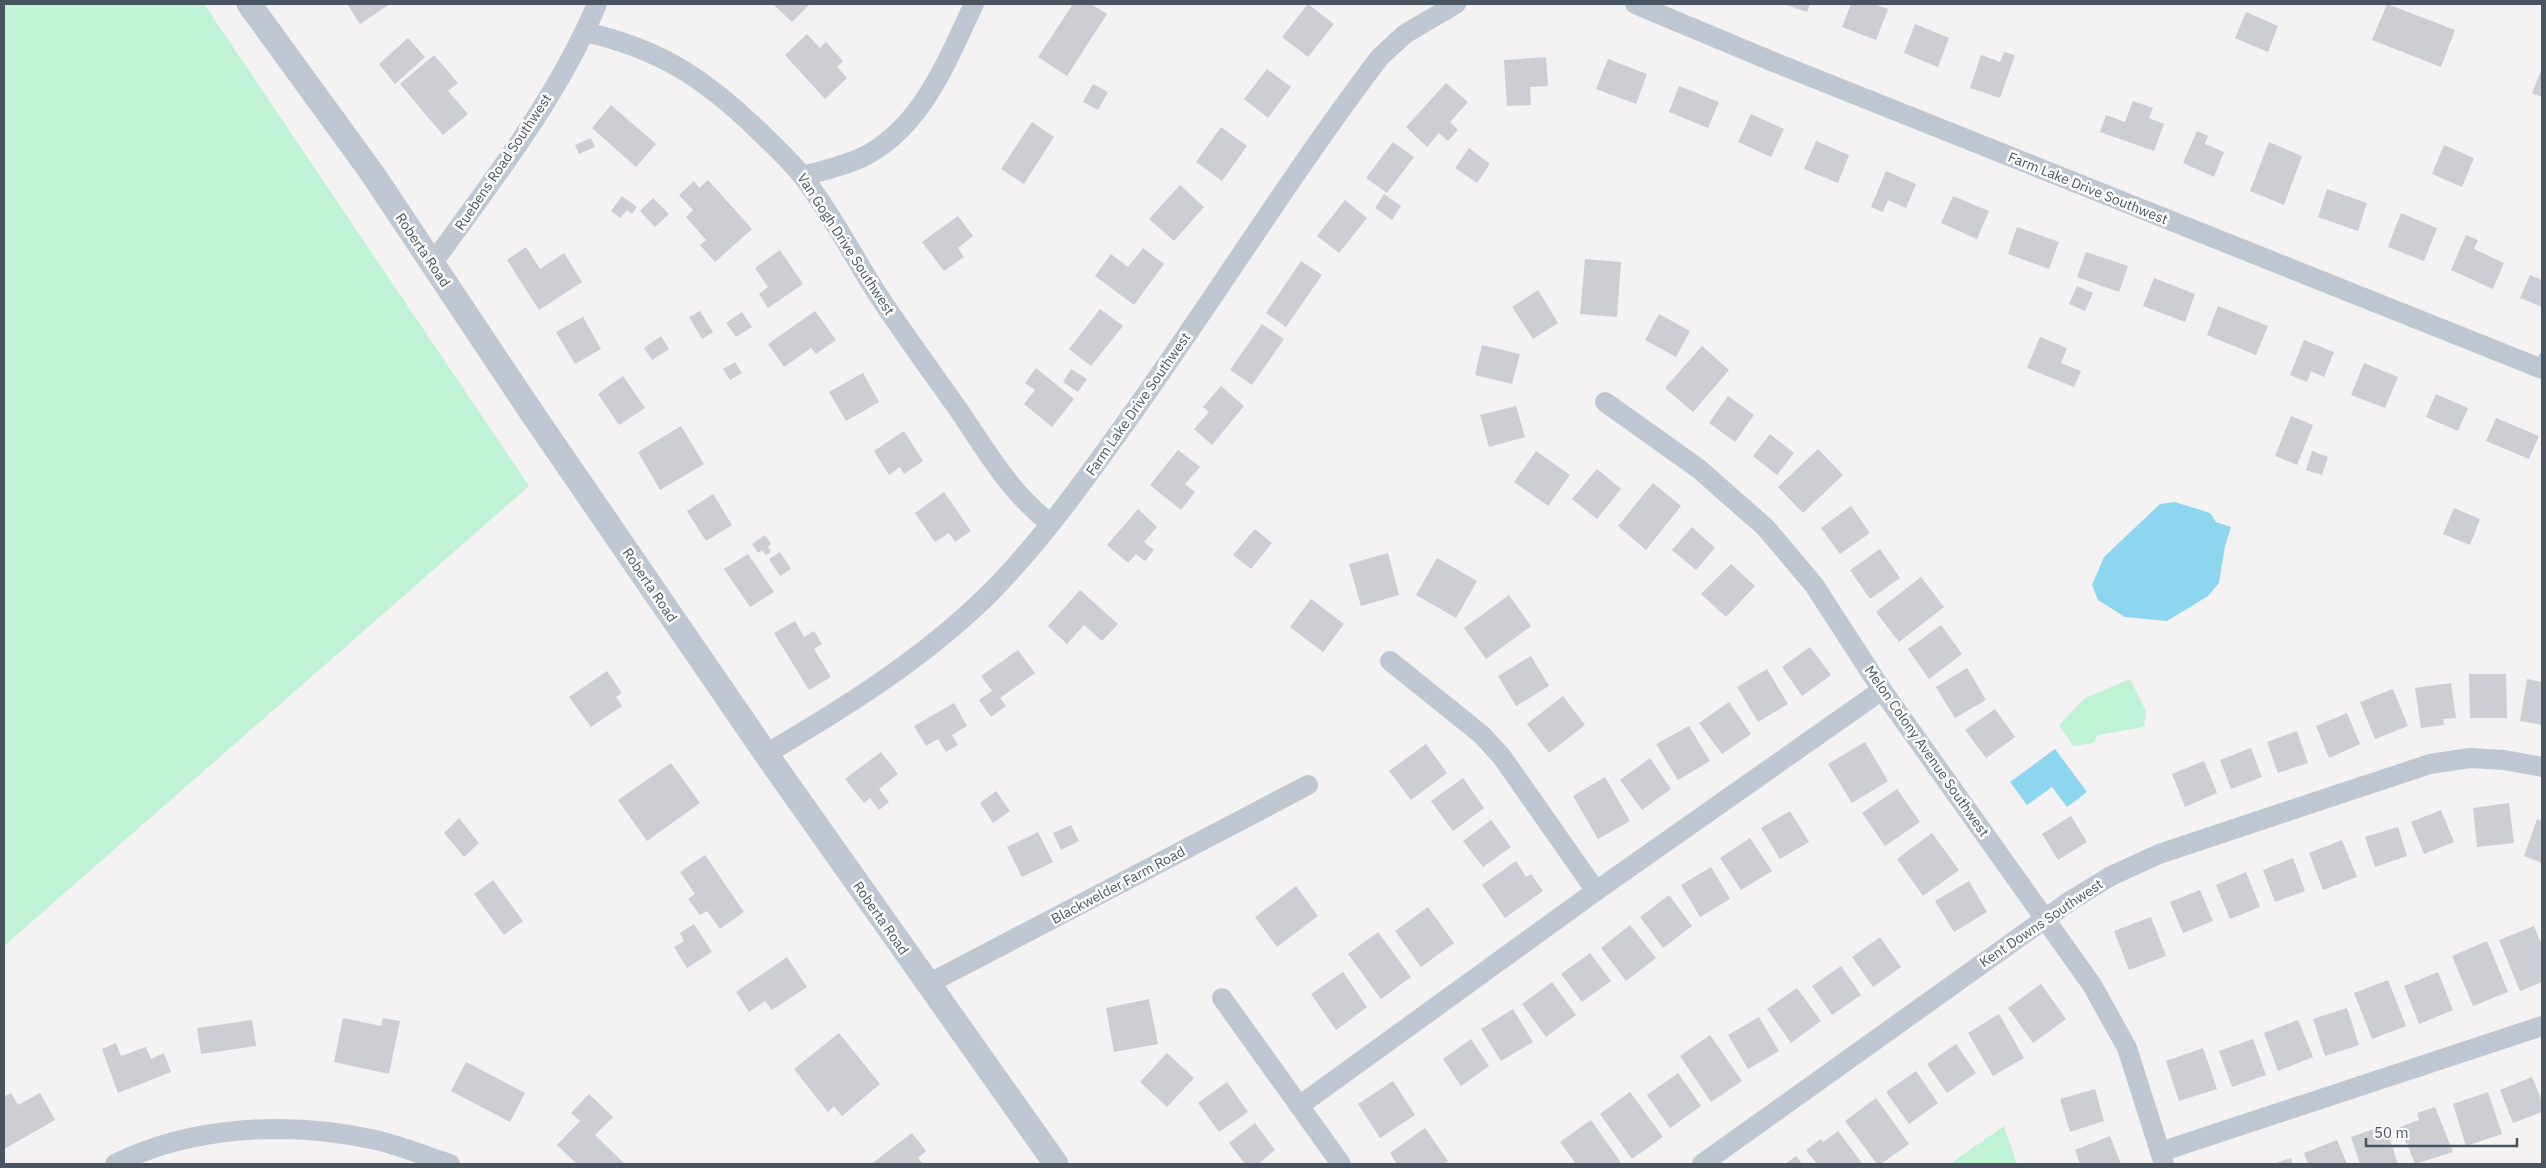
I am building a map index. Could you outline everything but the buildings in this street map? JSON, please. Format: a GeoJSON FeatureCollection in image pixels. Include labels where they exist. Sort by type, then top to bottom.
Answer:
{"type":"FeatureCollection","features":[{"type":"Feature","properties":{"kind":"street","name":"Roberta Road"},"geometry":{"type":"LineString","coordinates":[[249,4],[372,173],[766,754],[1056,1164]]}},
{"type":"Feature","properties":{"kind":"street","name":"Ruebens Road Southwest"},"geometry":{"type":"LineString","coordinates":[[432,264],[542,110],[585,32],[597,4]]}},
{"type":"Feature","properties":{"kind":"street"},"geometry":{"type":"LineString","coordinates":[[803,176],[860,158],[876,150],[908,123],[940,75],[974,4]]}},
{"type":"Feature","properties":{"kind":"street","name":"Farm Lake Drive Southwest"},"geometry":{"type":"LineString","coordinates":[[766,754],[844,708],[934,642],[1011,571],[1079,487],[1149,390],[1380,56],[1405,34],[1456,4]]}},
{"type":"Feature","properties":{"kind":"street","name":"Farm Lake Drive Southwest"},"geometry":{"type":"LineString","coordinates":[[1635,4],[1776,63],[2542,369]]}},
{"type":"Feature","properties":{"kind":"street","name":"Van Gogh Drive Southwest"},"geometry":{"type":"LineString","coordinates":[[585,32],[617,39],[639,47],[689,72],[723,97],[803,176],[838,228],[878,294],[1001,473],[1034,511],[1050,523]]}},
{"type":"Feature","properties":{"kind":"street","name":"Melon Colony Avenue Southwest"},"geometry":{"type":"LineString","coordinates":[[1605,402],[1699,469],[1766,528],[1814,585],[1882,690],[2092,985],[2127,1048],[2162,1158]]}},
{"type":"Feature","properties":{"kind":"street"},"geometry":{"type":"LineString","coordinates":[[1390,661],[1489,742],[1502,757],[1596,891]]}},
{"type":"Feature","properties":{"kind":"street"},"geometry":{"type":"LineString","coordinates":[[1299,1106],[1596,891],[1882,690]]}},
{"type":"Feature","properties":{"kind":"street","name":"Kent Downs Southwest"},"geometry":{"type":"LineString","coordinates":[[1702,1164],[2088,889],[2159,854],[2430,764],[2470,758],[2504,760],[2542,767]]}},
{"type":"Feature","properties":{"kind":"street","name":"Blackwelder Farm Road"},"geometry":{"type":"LineString","coordinates":[[928,984],[1308,785]]}},
{"type":"Feature","properties":{"kind":"street"},"geometry":{"type":"LineString","coordinates":[[1222,998],[1341,1164]]}},
{"type":"Feature","properties":{"kind":"street"},"geometry":{"type":"LineString","coordinates":[[2162,1158],[2542,1026]]}},
{"type":"Feature","properties":{"kind":"street"},"geometry":{"type":"LineString","coordinates":[[114,1164],[176,1142],[203,1136],[288,1128],[371,1139],[450,1164]]}},
{"type":"Feature","properties":{"kind":"green space"},"geometry":{"type":"Polygon","coordinates":[[[4,4],[204,4],[529,486],[4,946],[4,4]]]}},
{"type":"Feature","properties":{"kind":"green space"},"geometry":{"type":"Polygon","coordinates":[[[2130,679],[2146,711],[2144,727],[2098,735],[2093,743],[2073,746],[2059,725],[2085,698],[2130,679]]]}},
{"type":"Feature","properties":{"kind":"green space"},"geometry":{"type":"Polygon","coordinates":[[[2004,1126],[2017,1164],[1950,1164],[2004,1126]]]}},
{"type":"Feature","properties":{"kind":"water"},"geometry":{"type":"Polygon","coordinates":[[[2175,502],[2210,513],[2216,522],[2231,527],[2225,546],[2219,583],[2208,596],[2167,621],[2125,617],[2098,600],[2092,585],[2104,557],[2160,504],[2175,502]]]}},
{"type":"Feature","properties":{"kind":"water"},"geometry":{"type":"Polygon","coordinates":[[[2055,749],[2087,792],[2067,807],[2052,787],[2027,805],[2010,782],[2055,749]]]}}]}
